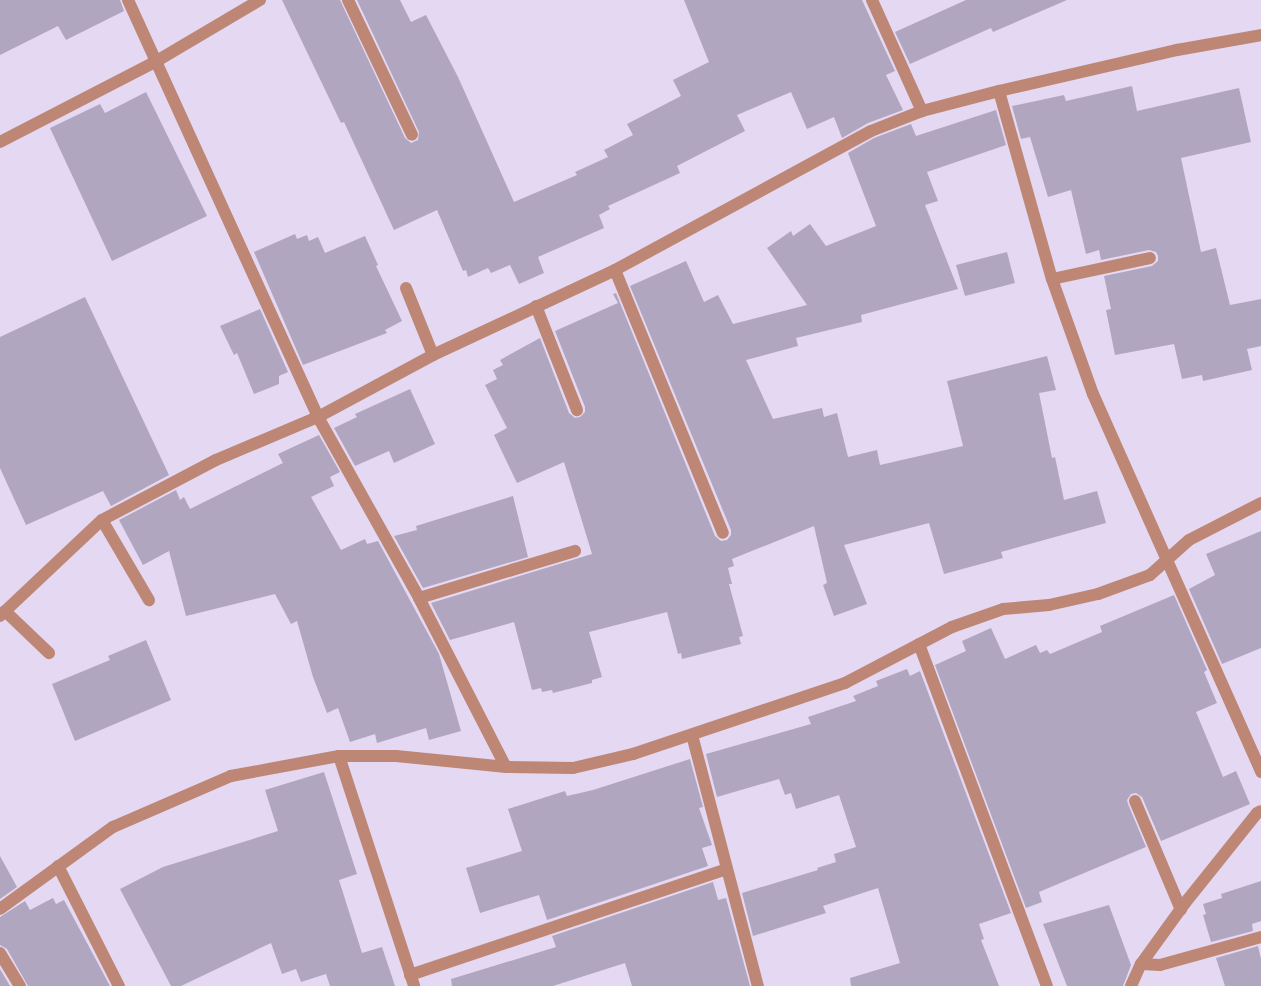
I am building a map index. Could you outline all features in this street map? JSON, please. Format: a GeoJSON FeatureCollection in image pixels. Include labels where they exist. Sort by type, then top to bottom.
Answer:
{"type":"FeatureCollection","features":[{"type":"Feature","properties":{"kind":"street"},"geometry":{"type":"LineString","coordinates":[[128,0],[318,416],[419,598],[506,766]]}},
{"type":"Feature","properties":{"kind":"street"},"geometry":{"type":"LineString","coordinates":[[0,142],[155,62],[260,0]]}},
{"type":"Feature","properties":{"kind":"street"},"geometry":{"type":"LineString","coordinates":[[348,0],[412,135]]}},
{"type":"Feature","properties":{"kind":"street"},"geometry":{"type":"LineString","coordinates":[[872,0],[922,112]]}},
{"type":"Feature","properties":{"kind":"street"},"geometry":{"type":"LineString","coordinates":[[49,653],[3,613],[102,520],[216,460],[318,416],[433,355],[615,270],[872,131],[922,112],[999,91],[1177,50],[1261,35]]}},
{"type":"Feature","properties":{"kind":"street"},"geometry":{"type":"LineString","coordinates":[[999,91],[1052,279],[1093,394],[1261,772]]}},
{"type":"Feature","properties":{"kind":"street"},"geometry":{"type":"LineString","coordinates":[[1052,279],[1150,258]]}},
{"type":"Feature","properties":{"kind":"street"},"geometry":{"type":"LineString","coordinates":[[615,270],[723,533]]}},
{"type":"Feature","properties":{"kind":"street"},"geometry":{"type":"LineString","coordinates":[[406,288],[433,355]]}},
{"type":"Feature","properties":{"kind":"street"},"geometry":{"type":"LineString","coordinates":[[536,306],[577,410]]}},
{"type":"Feature","properties":{"kind":"street"},"geometry":{"type":"LineString","coordinates":[[0,908],[113,827],[231,776],[339,756],[396,756],[506,766],[573,768],[633,754],[845,683],[952,628],[1003,609],[1049,605],[1098,594],[1150,575],[1167,562],[1189,540],[1261,502]]}},
{"type":"Feature","properties":{"kind":"street"},"geometry":{"type":"LineString","coordinates":[[102,520],[149,600]]}},
{"type":"Feature","properties":{"kind":"street"},"geometry":{"type":"LineString","coordinates":[[419,598],[575,551]]}},
{"type":"Feature","properties":{"kind":"street"},"geometry":{"type":"LineString","coordinates":[[919,644],[1047,986]]}},
{"type":"Feature","properties":{"kind":"street"},"geometry":{"type":"LineString","coordinates":[[692,735],[758,986]]}},
{"type":"Feature","properties":{"kind":"street"},"geometry":{"type":"LineString","coordinates":[[339,756],[412,980],[726,869]]}},
{"type":"Feature","properties":{"kind":"street"},"geometry":{"type":"LineString","coordinates":[[1135,801],[1181,910]]}},
{"type":"Feature","properties":{"kind":"street"},"geometry":{"type":"LineString","coordinates":[[1131,986],[1142,964],[1181,910],[1256,813],[1261,811]]}},
{"type":"Feature","properties":{"kind":"street"},"geometry":{"type":"LineString","coordinates":[[58,866],[119,986]]}},
{"type":"Feature","properties":{"kind":"street"},"geometry":{"type":"LineString","coordinates":[[1142,964],[1160,965],[1261,937]]}},
{"type":"Feature","properties":{"kind":"street"},"geometry":{"type":"LineString","coordinates":[[0,953],[20,986]]}},
{"type":"Feature","properties":{"kind":"building"},"geometry":{"type":"Polygon","coordinates":[[[0,0],[120,0],[124,11],[66,40],[58,26],[0,55],[0,0]]]}},
{"type":"Feature","properties":{"kind":"building"},"geometry":{"type":"Polygon","coordinates":[[[282,0],[340,0],[405,138],[411,143],[418,140],[419,132],[357,0],[400,0],[411,22],[426,15],[458,77],[514,202],[577,175],[575,172],[608,157],[604,150],[633,135],[627,124],[681,96],[673,80],[709,62],[684,0],[862,0],[895,71],[886,75],[903,110],[868,123],[842,138],[834,117],[807,129],[791,92],[737,115],[745,131],[677,166],[680,173],[608,206],[610,209],[599,215],[604,228],[538,257],[544,273],[519,284],[510,265],[491,273],[488,268],[468,277],[466,270],[463,271],[437,210],[394,230],[344,122],[341,123],[282,0]]]}},
{"type":"Feature","properties":{"kind":"building"},"geometry":{"type":"Polygon","coordinates":[[[966,0],[1067,0],[993,32],[991,28],[910,64],[895,32],[966,0]]]}},
{"type":"Feature","properties":{"kind":"building"},"geometry":{"type":"Polygon","coordinates":[[[1132,86],[1137,111],[1239,88],[1251,142],[1181,158],[1201,252],[1216,248],[1230,305],[1261,299],[1261,346],[1247,349],[1252,370],[1203,381],[1202,375],[1182,379],[1174,344],[1115,355],[1106,310],[1111,309],[1104,276],[1152,266],[1158,261],[1158,256],[1156,252],[1149,250],[1101,260],[1099,250],[1086,254],[1071,190],[1048,197],[1030,137],[1021,139],[1012,106],[1064,95],[1066,101],[1132,86]]]}},
{"type":"Feature","properties":{"kind":"building"},"geometry":{"type":"Polygon","coordinates":[[[146,92],[207,216],[112,261],[50,128],[100,104],[105,113],[146,92]]]}},
{"type":"Feature","properties":{"kind":"building"},"geometry":{"type":"Polygon","coordinates":[[[996,110],[1006,145],[927,172],[938,201],[925,205],[958,289],[861,315],[862,322],[796,338],[798,346],[746,360],[773,419],[822,408],[824,417],[837,413],[848,457],[877,450],[880,465],[963,446],[947,381],[1047,356],[1056,390],[1039,393],[1052,458],[1055,457],[1064,500],[1097,491],[1106,523],[1001,552],[1003,558],[944,574],[929,523],[844,545],[867,604],[834,616],[823,585],[827,583],[814,526],[732,559],[734,566],[728,568],[732,584],[729,584],[743,636],[739,637],[741,644],[682,659],[681,653],[678,654],[667,612],[589,632],[602,677],[592,680],[592,683],[553,693],[552,690],[542,692],[541,688],[532,690],[514,622],[450,640],[431,603],[592,554],[564,462],[517,483],[494,435],[507,428],[485,385],[497,379],[493,370],[503,365],[500,360],[540,338],[569,413],[575,418],[580,417],[585,412],[585,407],[555,331],[618,303],[613,294],[616,293],[715,536],[721,541],[727,540],[731,535],[731,530],[630,286],[686,261],[704,302],[718,295],[733,324],[807,305],[767,248],[791,231],[793,236],[810,224],[826,246],[876,226],[848,153],[874,138],[911,124],[916,136],[996,110]]]}},
{"type":"Feature","properties":{"kind":"building"},"geometry":{"type":"Polygon","coordinates":[[[295,234],[297,239],[307,235],[309,241],[318,237],[325,253],[365,236],[378,265],[376,266],[402,321],[385,330],[387,333],[303,365],[254,252],[295,234]]]}},
{"type":"Feature","properties":{"kind":"building"},"geometry":{"type":"Polygon","coordinates":[[[1007,252],[1015,283],[965,296],[956,265],[1007,252]]]}},
{"type":"Feature","properties":{"kind":"building"},"geometry":{"type":"Polygon","coordinates":[[[85,297],[169,475],[111,506],[103,491],[26,525],[0,468],[0,337],[85,297]]]}},
{"type":"Feature","properties":{"kind":"building"},"geometry":{"type":"Polygon","coordinates":[[[260,309],[288,372],[279,376],[279,384],[254,394],[237,353],[234,355],[220,326],[260,309]]]}},
{"type":"Feature","properties":{"kind":"building"},"geometry":{"type":"Polygon","coordinates":[[[410,389],[435,444],[394,463],[389,451],[355,466],[334,428],[357,417],[355,414],[410,389]]]}},
{"type":"Feature","properties":{"kind":"building"},"geometry":{"type":"Polygon","coordinates":[[[319,435],[340,472],[330,477],[334,486],[311,497],[341,550],[365,539],[367,544],[378,541],[439,654],[461,731],[429,740],[426,728],[377,743],[375,734],[350,742],[338,708],[327,713],[313,677],[297,621],[291,624],[275,594],[186,616],[169,551],[143,565],[119,520],[176,490],[180,500],[184,497],[190,509],[283,463],[278,454],[319,435]]]}},
{"type":"Feature","properties":{"kind":"building"},"geometry":{"type":"Polygon","coordinates":[[[513,496],[528,557],[423,588],[394,536],[417,530],[416,526],[513,496]]]}},
{"type":"Feature","properties":{"kind":"building"},"geometry":{"type":"Polygon","coordinates":[[[1261,531],[1261,648],[1222,664],[1189,589],[1215,575],[1206,554],[1261,531]]]}},
{"type":"Feature","properties":{"kind":"building"},"geometry":{"type":"Polygon","coordinates":[[[1174,595],[1207,670],[1204,672],[1217,703],[1196,712],[1223,777],[1236,771],[1250,804],[1161,841],[1142,797],[1136,793],[1131,794],[1127,800],[1128,804],[1146,847],[1039,892],[1042,902],[1026,908],[935,665],[966,651],[962,641],[991,628],[1005,659],[1036,645],[1040,653],[1047,650],[1050,654],[1102,632],[1100,626],[1174,595]]]}},
{"type":"Feature","properties":{"kind":"building"},"geometry":{"type":"Polygon","coordinates":[[[146,640],[171,700],[75,741],[52,684],[110,660],[108,656],[146,640]]]}},
{"type":"Feature","properties":{"kind":"building"},"geometry":{"type":"Polygon","coordinates":[[[907,669],[910,676],[920,671],[1011,913],[979,924],[984,939],[981,940],[999,986],[851,986],[850,978],[900,963],[878,888],[823,906],[826,913],[753,936],[742,893],[818,870],[817,868],[836,862],[834,854],[856,847],[839,795],[796,809],[791,793],[785,795],[779,779],[717,797],[706,754],[811,724],[808,717],[856,701],[853,696],[878,686],[876,681],[907,669]]]}},
{"type":"Feature","properties":{"kind":"building"},"geometry":{"type":"Polygon","coordinates":[[[690,759],[703,807],[699,808],[712,845],[702,848],[708,866],[547,920],[539,895],[480,913],[466,868],[522,851],[508,809],[565,791],[567,796],[593,790],[690,759]]]}},
{"type":"Feature","properties":{"kind":"building"},"geometry":{"type":"Polygon","coordinates":[[[324,772],[357,874],[339,880],[362,953],[382,947],[395,986],[330,986],[326,974],[301,982],[296,969],[282,974],[271,943],[181,986],[171,986],[120,889],[163,867],[278,831],[265,790],[324,772]]]}},
{"type":"Feature","properties":{"kind":"building"},"geometry":{"type":"Polygon","coordinates":[[[0,856],[17,887],[0,899],[0,856]]]}},
{"type":"Feature","properties":{"kind":"building"},"geometry":{"type":"Polygon","coordinates":[[[1261,881],[1261,921],[1252,924],[1253,931],[1211,942],[1203,915],[1206,914],[1203,904],[1222,898],[1221,894],[1261,881]]]}},
{"type":"Feature","properties":{"kind":"building"},"geometry":{"type":"Polygon","coordinates":[[[713,882],[718,900],[726,898],[750,986],[632,986],[625,963],[553,986],[452,986],[451,979],[556,947],[552,936],[713,882]]]}},
{"type":"Feature","properties":{"kind":"building"},"geometry":{"type":"Polygon","coordinates":[[[53,898],[56,904],[64,900],[110,986],[28,986],[7,949],[0,945],[0,917],[25,901],[30,910],[53,898]]]}},
{"type":"Feature","properties":{"kind":"building"},"geometry":{"type":"Polygon","coordinates":[[[1109,905],[1131,965],[1123,986],[1067,986],[1043,924],[1109,905]]]}},
{"type":"Feature","properties":{"kind":"building"},"geometry":{"type":"Polygon","coordinates":[[[1258,946],[1261,959],[1261,986],[1225,986],[1216,958],[1258,946]]]}},
{"type":"Feature","properties":{"kind":"building"},"geometry":{"type":"Polygon","coordinates":[[[0,969],[10,986],[0,986],[0,969]]]}}]}
